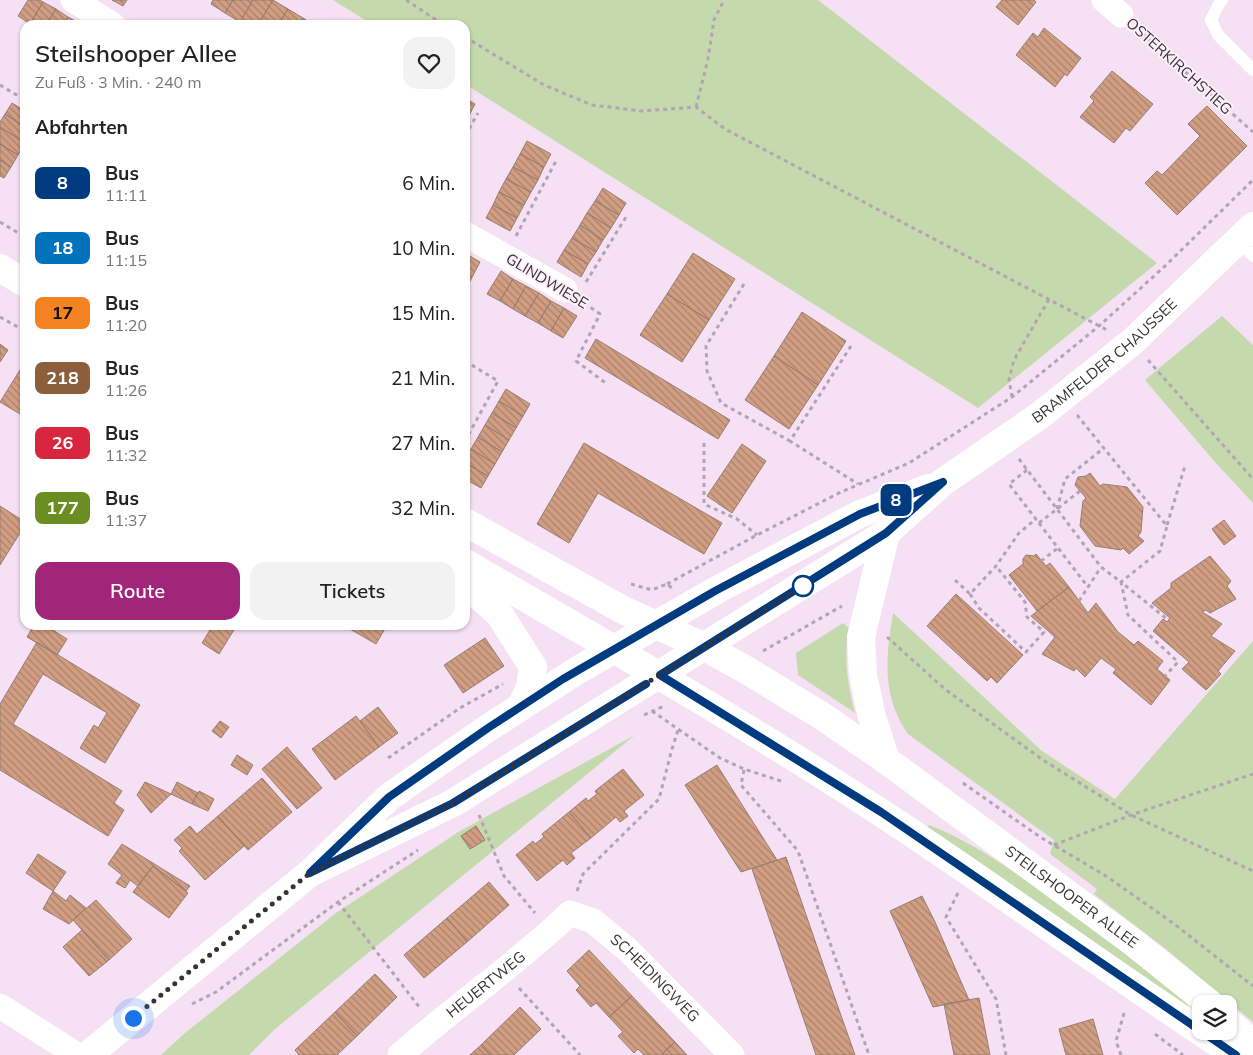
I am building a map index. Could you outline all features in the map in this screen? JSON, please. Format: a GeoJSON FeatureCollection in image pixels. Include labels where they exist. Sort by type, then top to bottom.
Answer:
{"type":"FeatureCollection","features":[{"type":"Feature","properties":{"kind":"main road","name":"BRAMFELDER CHAUSSEE"},"geometry":{"type":"LineString","coordinates":[[310,873],[453,803],[886,533],[943,482],[1005,440],[1132,342],[1248,241]]}},
{"type":"Feature","properties":{"kind":"main road"},"geometry":{"type":"LineString","coordinates":[[0,268],[20,280]]}},
{"type":"Feature","properties":{"kind":"main road","name":"BRAMFELDER CHAUSSEE"},"geometry":{"type":"LineString","coordinates":[[88,1055],[310,873],[389,797],[522,705],[715,591],[860,514],[943,482]]}},
{"type":"Feature","properties":{"kind":"main road","name":"STEILSHOOPER ALLEE"},"geometry":{"type":"LineString","coordinates":[[470,525],[594,594],[656,626],[705,647],[822,716],[886,760],[1134,943],[1199,995]]}},
{"type":"Feature","properties":{"kind":"main road"},"geometry":{"type":"LineString","coordinates":[[886,533],[861,637],[863,675],[872,717],[886,760]]}},
{"type":"Feature","properties":{"kind":"main road"},"geometry":{"type":"LineString","coordinates":[[470,566],[660,675],[881,812],[1236,1055]]}},
{"type":"Feature","properties":{"kind":"main road"},"geometry":{"type":"LineString","coordinates":[[470,572],[478,595],[500,615],[533,668],[530,687],[522,705]]}},
{"type":"Feature","properties":{"kind":"main road"},"geometry":{"type":"LineString","coordinates":[[1237,1030],[1253,1045]]}},
{"type":"Feature","properties":{"kind":"street"},"geometry":{"type":"LineString","coordinates":[[72,0],[106,20]]}},
{"type":"Feature","properties":{"kind":"street","name":"GLINDWIESE"},"geometry":{"type":"LineString","coordinates":[[470,237],[571,294]]}},
{"type":"Feature","properties":{"kind":"street","name":"HEUERTWEG"},"geometry":{"type":"LineString","coordinates":[[400,1055],[433,1025],[504,971],[551,931],[570,912]]}},
{"type":"Feature","properties":{"kind":"street","name":"SCHEIDINGWEG"},"geometry":{"type":"LineString","coordinates":[[570,912],[593,921],[628,950],[732,1055]]}},
{"type":"Feature","properties":{"kind":"street"},"geometry":{"type":"LineString","coordinates":[[0,1006],[77,1055]]}},
{"type":"Feature","properties":{"kind":"lane"},"geometry":{"type":"LineString","coordinates":[[1222,0],[1218,4],[1211,20],[1218,35],[1253,70]]}},
{"type":"Feature","properties":{"kind":"path"},"geometry":{"type":"LineString","coordinates":[[406,0],[436,20]]}},
{"type":"Feature","properties":{"kind":"path"},"geometry":{"type":"LineString","coordinates":[[696,107],[708,59],[714,20],[724,0]]}},
{"type":"Feature","properties":{"kind":"path","name":"OSTERKIRCHSTIEG"},"geometry":{"type":"LineString","coordinates":[[1113,7],[1253,132]]}},
{"type":"Feature","properties":{"kind":"path"},"geometry":{"type":"LineString","coordinates":[[470,41],[544,85],[592,105],[642,110],[696,107],[725,128],[1132,342],[1253,479]]}},
{"type":"Feature","properties":{"kind":"path"},"geometry":{"type":"LineString","coordinates":[[0,85],[20,97]]}},
{"type":"Feature","properties":{"kind":"path"},"geometry":{"type":"LineString","coordinates":[[470,127],[478,113]]}},
{"type":"Feature","properties":{"kind":"path"},"geometry":{"type":"LineString","coordinates":[[505,256],[556,161]]}},
{"type":"Feature","properties":{"kind":"path"},"geometry":{"type":"LineString","coordinates":[[667,584],[757,535],[858,485],[909,463],[1012,397],[1099,326],[1164,268],[1253,180]]}},
{"type":"Feature","properties":{"kind":"path"},"geometry":{"type":"LineString","coordinates":[[571,294],[626,217]]}},
{"type":"Feature","properties":{"kind":"path"},"geometry":{"type":"LineString","coordinates":[[0,222],[20,234]]}},
{"type":"Feature","properties":{"kind":"path"},"geometry":{"type":"LineString","coordinates":[[744,284],[706,346],[707,371],[720,403],[790,441],[858,485]]}},
{"type":"Feature","properties":{"kind":"path","name":"GLINDWIESE"},"geometry":{"type":"LineString","coordinates":[[571,294],[600,314],[576,360],[607,384]]}},
{"type":"Feature","properties":{"kind":"path"},"geometry":{"type":"LineString","coordinates":[[1012,397],[1009,379],[1014,360],[1049,299]]}},
{"type":"Feature","properties":{"kind":"path"},"geometry":{"type":"LineString","coordinates":[[0,317],[20,328]]}},
{"type":"Feature","properties":{"kind":"path"},"geometry":{"type":"LineString","coordinates":[[790,441],[851,346]]}},
{"type":"Feature","properties":{"kind":"path"},"geometry":{"type":"LineString","coordinates":[[470,364],[498,381],[470,432]]}},
{"type":"Feature","properties":{"kind":"path"},"geometry":{"type":"LineString","coordinates":[[1062,397],[1167,526]]}},
{"type":"Feature","properties":{"kind":"path"},"geometry":{"type":"LineString","coordinates":[[1005,440],[1101,567],[1168,620]]}},
{"type":"Feature","properties":{"kind":"path"},"geometry":{"type":"LineString","coordinates":[[704,443],[704,504],[736,519],[757,535]]}},
{"type":"Feature","properties":{"kind":"path"},"geometry":{"type":"LineString","coordinates":[[1057,509],[1065,479],[1104,448]]}},
{"type":"Feature","properties":{"kind":"path"},"geometry":{"type":"LineString","coordinates":[[1121,582],[1160,551],[1185,466]]}},
{"type":"Feature","properties":{"kind":"path"},"geometry":{"type":"LineString","coordinates":[[1027,470],[1009,484],[1088,587]]}},
{"type":"Feature","properties":{"kind":"path"},"geometry":{"type":"LineString","coordinates":[[970,594],[996,566],[1019,533],[1057,509],[1080,491]]}},
{"type":"Feature","properties":{"kind":"path"},"geometry":{"type":"LineString","coordinates":[[1041,560],[1058,548]]}},
{"type":"Feature","properties":{"kind":"path"},"geometry":{"type":"LineString","coordinates":[[955,580],[970,594],[979,608],[1026,652],[1044,632],[1028,617],[1025,602],[996,566]]}},
{"type":"Feature","properties":{"kind":"path"},"geometry":{"type":"LineString","coordinates":[[1079,602],[1101,567]]}},
{"type":"Feature","properties":{"kind":"path"},"geometry":{"type":"LineString","coordinates":[[1121,582],[1128,615],[1178,662],[1166,676]]}},
{"type":"Feature","properties":{"kind":"path"},"geometry":{"type":"LineString","coordinates":[[882,630],[887,638],[919,667],[1043,760],[1131,816],[1253,871]]}},
{"type":"Feature","properties":{"kind":"path"},"geometry":{"type":"LineString","coordinates":[[388,758],[460,708],[506,681]]}},
{"type":"Feature","properties":{"kind":"path"},"geometry":{"type":"LineString","coordinates":[[643,716],[652,711],[720,758],[744,769],[788,783]]}},
{"type":"Feature","properties":{"kind":"path"},"geometry":{"type":"LineString","coordinates":[[570,912],[582,874],[659,799],[678,730]]}},
{"type":"Feature","properties":{"kind":"path"},"geometry":{"type":"LineString","coordinates":[[744,769],[741,785],[798,851],[869,1055]]}},
{"type":"Feature","properties":{"kind":"path"},"geometry":{"type":"LineString","coordinates":[[1054,845],[1253,774]]}},
{"type":"Feature","properties":{"kind":"path"},"geometry":{"type":"LineString","coordinates":[[960,781],[1054,845],[1114,881],[1173,923],[1253,986]]}},
{"type":"Feature","properties":{"kind":"path"},"geometry":{"type":"LineString","coordinates":[[478,813],[504,876],[551,931]]}},
{"type":"Feature","properties":{"kind":"path"},"geometry":{"type":"LineString","coordinates":[[191,1004],[216,992],[338,902],[421,848]]}},
{"type":"Feature","properties":{"kind":"path"},"geometry":{"type":"LineString","coordinates":[[965,897],[958,892],[946,917],[996,999],[1006,1055]]}},
{"type":"Feature","properties":{"kind":"path"},"geometry":{"type":"LineString","coordinates":[[338,902],[433,1025]]}},
{"type":"Feature","properties":{"kind":"path"},"geometry":{"type":"LineString","coordinates":[[504,971],[580,1055]]}},
{"type":"Feature","properties":{"kind":"path"},"geometry":{"type":"LineString","coordinates":[[1117,1004],[1132,1016]]}},
{"type":"Feature","properties":{"kind":"path"},"geometry":{"type":"LineString","coordinates":[[1121,1055],[1116,1041],[1125,1010]]}},
{"type":"Feature","properties":{"kind":"path"},"geometry":{"type":"LineString","coordinates":[[1154,1033],[1183,1055]]}},
{"type":"Feature","properties":{"kind":"green space"},"geometry":{"type":"Polygon","coordinates":[[[333,0],[818,0],[1157,263],[978,408],[470,87],[470,20],[365,20],[333,0]]]}},
{"type":"Feature","properties":{"kind":"green space"},"geometry":{"type":"Polygon","coordinates":[[[1222,316],[1253,345],[1253,503],[1214,461],[1145,380],[1222,316]]]}},
{"type":"Feature","properties":{"kind":"green space"},"geometry":{"type":"Polygon","coordinates":[[[893,613],[1042,751],[1115,799],[1253,641],[1253,1022],[1237,1009],[1237,995],[1221,995],[1167,950],[1094,894],[1097,889],[1050,854],[1054,840],[908,734],[893,705],[888,675],[893,613]]]}},
{"type":"Feature","properties":{"kind":"green space"},"geometry":{"type":"Polygon","coordinates":[[[843,623],[849,628],[846,650],[847,671],[855,713],[798,675],[796,653],[843,623]]]}},
{"type":"Feature","properties":{"kind":"green space"},"geometry":{"type":"Polygon","coordinates":[[[635,735],[275,1029],[249,1055],[161,1055],[185,1033],[336,913],[460,831],[635,735]]]}},
{"type":"Feature","properties":{"kind":"green space"},"geometry":{"type":"Polygon","coordinates":[[[929,825],[995,859],[1025,880],[1190,1003],[1188,1007],[927,827],[929,825]]]}},
{"type":"Feature","properties":{"kind":"building"},"geometry":{"type":"Polygon","coordinates":[[[28,0],[40,0],[43,2],[32,20],[24,20],[18,16],[28,0]]]}},
{"type":"Feature","properties":{"kind":"building"},"geometry":{"type":"Polygon","coordinates":[[[112,0],[127,0],[123,6],[112,0]]]}},
{"type":"Feature","properties":{"kind":"building"},"geometry":{"type":"Polygon","coordinates":[[[213,0],[233,0],[225,13],[211,4],[213,0]]]}},
{"type":"Feature","properties":{"kind":"building"},"geometry":{"type":"Polygon","coordinates":[[[233,0],[253,0],[241,20],[237,20],[225,13],[233,0]]]}},
{"type":"Feature","properties":{"kind":"building"},"geometry":{"type":"Polygon","coordinates":[[[253,0],[273,0],[261,20],[241,20],[253,0]]]}},
{"type":"Feature","properties":{"kind":"building"},"geometry":{"type":"Polygon","coordinates":[[[273,0],[288,9],[281,20],[261,20],[273,0]]]}},
{"type":"Feature","properties":{"kind":"building"},"geometry":{"type":"Polygon","coordinates":[[[1002,0],[1034,0],[1036,2],[1018,25],[996,7],[1002,0]]]}},
{"type":"Feature","properties":{"kind":"building"},"geometry":{"type":"Polygon","coordinates":[[[43,2],[56,9],[49,20],[32,20],[43,2]]]}},
{"type":"Feature","properties":{"kind":"building"},"geometry":{"type":"Polygon","coordinates":[[[56,9],[68,17],[66,20],[49,20],[56,9]]]}},
{"type":"Feature","properties":{"kind":"building"},"geometry":{"type":"Polygon","coordinates":[[[288,9],[303,18],[302,20],[281,20],[288,9]]]}},
{"type":"Feature","properties":{"kind":"building"},"geometry":{"type":"Polygon","coordinates":[[[1044,28],[1081,58],[1067,76],[1065,74],[1055,87],[1016,55],[1033,33],[1038,37],[1044,28]]]}},
{"type":"Feature","properties":{"kind":"building"},"geometry":{"type":"Polygon","coordinates":[[[1112,71],[1153,104],[1130,131],[1126,128],[1114,143],[1080,117],[1094,101],[1090,97],[1112,71]]]}},
{"type":"Feature","properties":{"kind":"building"},"geometry":{"type":"Polygon","coordinates":[[[470,101],[475,104],[470,113],[470,101]]]}},
{"type":"Feature","properties":{"kind":"building"},"geometry":{"type":"Polygon","coordinates":[[[12,103],[20,108],[20,124],[5,114],[12,103]]]}},
{"type":"Feature","properties":{"kind":"building"},"geometry":{"type":"Polygon","coordinates":[[[1207,106],[1247,146],[1177,215],[1145,183],[1157,171],[1162,175],[1200,136],[1188,124],[1207,106]]]}},
{"type":"Feature","properties":{"kind":"building"},"geometry":{"type":"Polygon","coordinates":[[[5,114],[20,124],[20,140],[0,127],[0,122],[5,114]]]}},
{"type":"Feature","properties":{"kind":"building"},"geometry":{"type":"Polygon","coordinates":[[[0,127],[20,140],[20,152],[18,155],[0,144],[0,127]]]}},
{"type":"Feature","properties":{"kind":"building"},"geometry":{"type":"Polygon","coordinates":[[[527,141],[551,154],[544,167],[520,154],[527,141]]]}},
{"type":"Feature","properties":{"kind":"building"},"geometry":{"type":"Polygon","coordinates":[[[0,144],[18,155],[11,167],[0,160],[0,144]]]}},
{"type":"Feature","properties":{"kind":"building"},"geometry":{"type":"Polygon","coordinates":[[[520,154],[544,167],[538,180],[513,167],[520,154]]]}},
{"type":"Feature","properties":{"kind":"building"},"geometry":{"type":"Polygon","coordinates":[[[0,160],[11,167],[4,178],[0,176],[0,160]]]}},
{"type":"Feature","properties":{"kind":"building"},"geometry":{"type":"Polygon","coordinates":[[[513,167],[538,180],[531,192],[506,179],[513,167]]]}},
{"type":"Feature","properties":{"kind":"building"},"geometry":{"type":"Polygon","coordinates":[[[506,179],[531,192],[524,205],[499,192],[506,179]]]}},
{"type":"Feature","properties":{"kind":"building"},"geometry":{"type":"Polygon","coordinates":[[[603,188],[626,203],[619,215],[595,201],[603,188]]]}},
{"type":"Feature","properties":{"kind":"building"},"geometry":{"type":"Polygon","coordinates":[[[499,192],[524,205],[517,218],[493,205],[499,192]]]}},
{"type":"Feature","properties":{"kind":"building"},"geometry":{"type":"Polygon","coordinates":[[[595,201],[619,215],[611,228],[587,213],[595,201]]]}},
{"type":"Feature","properties":{"kind":"building"},"geometry":{"type":"Polygon","coordinates":[[[493,205],[517,218],[510,231],[486,218],[493,205]]]}},
{"type":"Feature","properties":{"kind":"building"},"geometry":{"type":"Polygon","coordinates":[[[587,213],[611,228],[603,240],[580,225],[587,213]]]}},
{"type":"Feature","properties":{"kind":"building"},"geometry":{"type":"Polygon","coordinates":[[[580,225],[603,240],[596,252],[572,238],[580,225]]]}},
{"type":"Feature","properties":{"kind":"building"},"geometry":{"type":"Polygon","coordinates":[[[572,238],[596,252],[588,264],[564,250],[572,238]]]}},
{"type":"Feature","properties":{"kind":"building"},"geometry":{"type":"Polygon","coordinates":[[[564,250],[588,264],[581,277],[557,262],[564,250]]]}},
{"type":"Feature","properties":{"kind":"building"},"geometry":{"type":"Polygon","coordinates":[[[693,253],[735,279],[709,320],[667,294],[693,253]]]}},
{"type":"Feature","properties":{"kind":"building"},"geometry":{"type":"Polygon","coordinates":[[[470,256],[480,262],[470,281],[470,256]]]}},
{"type":"Feature","properties":{"kind":"building"},"geometry":{"type":"Polygon","coordinates":[[[501,271],[513,279],[500,301],[487,294],[501,271]]]}},
{"type":"Feature","properties":{"kind":"building"},"geometry":{"type":"Polygon","coordinates":[[[513,279],[526,286],[513,309],[500,301],[513,279]]]}},
{"type":"Feature","properties":{"kind":"building"},"geometry":{"type":"Polygon","coordinates":[[[526,286],[539,293],[525,316],[513,309],[526,286]]]}},
{"type":"Feature","properties":{"kind":"building"},"geometry":{"type":"Polygon","coordinates":[[[539,293],[551,301],[538,323],[525,316],[539,293]]]}},
{"type":"Feature","properties":{"kind":"building"},"geometry":{"type":"Polygon","coordinates":[[[667,294],[709,320],[682,362],[640,335],[667,294]]]}},
{"type":"Feature","properties":{"kind":"building"},"geometry":{"type":"Polygon","coordinates":[[[551,301],[564,308],[551,331],[538,323],[551,301]]]}},
{"type":"Feature","properties":{"kind":"building"},"geometry":{"type":"Polygon","coordinates":[[[564,308],[577,316],[563,338],[551,331],[564,308]]]}},
{"type":"Feature","properties":{"kind":"building"},"geometry":{"type":"Polygon","coordinates":[[[802,312],[846,341],[818,385],[774,356],[802,312]]]}},
{"type":"Feature","properties":{"kind":"building"},"geometry":{"type":"Polygon","coordinates":[[[596,339],[730,420],[718,439],[585,358],[596,339]]]}},
{"type":"Feature","properties":{"kind":"building"},"geometry":{"type":"Polygon","coordinates":[[[0,344],[8,350],[0,362],[0,344]]]}},
{"type":"Feature","properties":{"kind":"building"},"geometry":{"type":"Polygon","coordinates":[[[774,356],[818,385],[789,429],[745,400],[774,356]]]}},
{"type":"Feature","properties":{"kind":"building"},"geometry":{"type":"Polygon","coordinates":[[[20,370],[20,414],[0,402],[20,370]]]}},
{"type":"Feature","properties":{"kind":"building"},"geometry":{"type":"Polygon","coordinates":[[[506,389],[530,404],[523,416],[499,401],[506,389]]]}},
{"type":"Feature","properties":{"kind":"building"},"geometry":{"type":"Polygon","coordinates":[[[499,401],[523,416],[516,428],[492,413],[499,401]]]}},
{"type":"Feature","properties":{"kind":"building"},"geometry":{"type":"Polygon","coordinates":[[[492,413],[516,428],[509,440],[485,425],[492,413]]]}},
{"type":"Feature","properties":{"kind":"building"},"geometry":{"type":"Polygon","coordinates":[[[485,425],[509,440],[502,452],[478,437],[485,425]]]}},
{"type":"Feature","properties":{"kind":"building"},"geometry":{"type":"Polygon","coordinates":[[[478,437],[502,452],[495,464],[471,449],[478,437]]]}},
{"type":"Feature","properties":{"kind":"building"},"geometry":{"type":"Polygon","coordinates":[[[584,443],[722,523],[704,554],[598,493],[569,543],[537,524],[584,443]]]}},
{"type":"Feature","properties":{"kind":"building"},"geometry":{"type":"Polygon","coordinates":[[[742,444],[766,461],[732,513],[707,496],[742,444]]]}},
{"type":"Feature","properties":{"kind":"building"},"geometry":{"type":"Polygon","coordinates":[[[471,449],[495,464],[488,476],[470,466],[471,449]]]}},
{"type":"Feature","properties":{"kind":"building"},"geometry":{"type":"Polygon","coordinates":[[[470,466],[488,476],[481,488],[470,482],[470,466]]]}},
{"type":"Feature","properties":{"kind":"building"},"geometry":{"type":"Polygon","coordinates":[[[1090,473],[1100,486],[1103,484],[1127,487],[1143,507],[1141,532],[1138,536],[1144,541],[1129,554],[1123,548],[1121,550],[1095,546],[1080,526],[1083,501],[1086,498],[1075,485],[1078,477],[1086,476],[1090,473]]]}},
{"type":"Feature","properties":{"kind":"building"},"geometry":{"type":"Polygon","coordinates":[[[0,506],[20,519],[20,533],[0,565],[0,506]]]}},
{"type":"Feature","properties":{"kind":"building"},"geometry":{"type":"Polygon","coordinates":[[[1224,520],[1236,536],[1224,545],[1212,529],[1224,520]]]}},
{"type":"Feature","properties":{"kind":"building"},"geometry":{"type":"Polygon","coordinates":[[[1036,554],[1046,566],[1050,563],[1069,587],[1037,611],[1009,575],[1023,564],[1023,559],[1026,555],[1034,556],[1036,554]]]}},
{"type":"Feature","properties":{"kind":"building"},"geometry":{"type":"Polygon","coordinates":[[[1210,556],[1231,581],[1227,586],[1236,599],[1210,613],[1206,610],[1202,612],[1222,624],[1211,636],[1235,651],[1218,671],[1221,674],[1206,690],[1182,669],[1189,662],[1153,631],[1163,619],[1167,622],[1170,618],[1152,603],[1171,588],[1171,583],[1210,556]]]}},
{"type":"Feature","properties":{"kind":"building"},"geometry":{"type":"Polygon","coordinates":[[[1069,587],[1088,613],[1096,603],[1118,632],[1134,645],[1138,641],[1163,661],[1157,669],[1170,680],[1151,705],[1113,673],[1116,669],[1101,658],[1085,677],[1076,668],[1074,671],[1042,654],[1055,637],[1031,616],[1069,587]]]}},
{"type":"Feature","properties":{"kind":"building"},"geometry":{"type":"Polygon","coordinates":[[[956,594],[1023,655],[997,683],[991,677],[987,681],[927,626],[956,594]]]}},
{"type":"Feature","properties":{"kind":"building"},"geometry":{"type":"Polygon","coordinates":[[[31,630],[53,630],[67,639],[57,655],[27,637],[31,630]]]}},
{"type":"Feature","properties":{"kind":"building"},"geometry":{"type":"Polygon","coordinates":[[[210,630],[234,630],[219,654],[202,643],[210,630]]]}},
{"type":"Feature","properties":{"kind":"building"},"geometry":{"type":"Polygon","coordinates":[[[352,630],[384,630],[376,644],[352,630]]]}},
{"type":"Feature","properties":{"kind":"building"},"geometry":{"type":"Polygon","coordinates":[[[485,638],[504,666],[463,693],[444,665],[485,638]]]}},
{"type":"Feature","properties":{"kind":"building"},"geometry":{"type":"Polygon","coordinates":[[[37,642],[140,705],[105,763],[80,748],[94,725],[98,728],[107,713],[43,674],[13,724],[122,791],[114,803],[124,810],[108,836],[0,770],[0,704],[37,642]]]}},
{"type":"Feature","properties":{"kind":"building"},"geometry":{"type":"Polygon","coordinates":[[[378,707],[398,733],[379,747],[360,721],[378,707]]]}},
{"type":"Feature","properties":{"kind":"building"},"geometry":{"type":"Polygon","coordinates":[[[356,716],[379,747],[335,780],[312,749],[356,716]]]}},
{"type":"Feature","properties":{"kind":"building"},"geometry":{"type":"Polygon","coordinates":[[[220,721],[229,727],[221,738],[212,731],[220,721]]]}},
{"type":"Feature","properties":{"kind":"building"},"geometry":{"type":"Polygon","coordinates":[[[287,747],[322,788],[297,809],[262,769],[287,747]]]}},
{"type":"Feature","properties":{"kind":"building"},"geometry":{"type":"Polygon","coordinates":[[[237,755],[253,765],[247,775],[231,765],[237,755]]]}},
{"type":"Feature","properties":{"kind":"building"},"geometry":{"type":"Polygon","coordinates":[[[717,765],[777,860],[741,872],[685,785],[717,765]]]}},
{"type":"Feature","properties":{"kind":"building"},"geometry":{"type":"Polygon","coordinates":[[[623,769],[644,795],[624,811],[628,816],[620,822],[616,817],[591,838],[569,812],[586,798],[588,801],[597,794],[595,791],[623,769]]]}},
{"type":"Feature","properties":{"kind":"building"},"geometry":{"type":"Polygon","coordinates":[[[262,778],[292,812],[248,850],[218,816],[262,778]]]}},
{"type":"Feature","properties":{"kind":"building"},"geometry":{"type":"Polygon","coordinates":[[[145,782],[171,794],[151,813],[137,795],[145,782]]]}},
{"type":"Feature","properties":{"kind":"building"},"geometry":{"type":"Polygon","coordinates":[[[177,782],[198,793],[192,804],[171,794],[177,782]]]}},
{"type":"Feature","properties":{"kind":"building"},"geometry":{"type":"Polygon","coordinates":[[[199,791],[214,799],[208,811],[192,804],[199,791]]]}},
{"type":"Feature","properties":{"kind":"building"},"geometry":{"type":"Polygon","coordinates":[[[569,812],[591,838],[571,853],[575,858],[567,865],[563,860],[537,881],[516,855],[533,841],[535,844],[544,837],[542,834],[569,812]]]}},
{"type":"Feature","properties":{"kind":"building"},"geometry":{"type":"Polygon","coordinates":[[[218,816],[244,846],[205,880],[179,851],[182,848],[174,840],[190,826],[197,834],[218,816]]]}},
{"type":"Feature","properties":{"kind":"building"},"geometry":{"type":"Polygon","coordinates":[[[476,826],[485,840],[470,849],[461,836],[476,826]]]}},
{"type":"Feature","properties":{"kind":"building"},"geometry":{"type":"Polygon","coordinates":[[[122,844],[190,886],[186,891],[153,866],[138,886],[130,880],[125,888],[116,883],[122,875],[108,864],[122,844]]]}},
{"type":"Feature","properties":{"kind":"building"},"geometry":{"type":"Polygon","coordinates":[[[38,854],[66,872],[53,891],[26,873],[38,854]]]}},
{"type":"Feature","properties":{"kind":"building"},"geometry":{"type":"Polygon","coordinates":[[[786,857],[855,1055],[816,1055],[752,869],[786,857]]]}},
{"type":"Feature","properties":{"kind":"building"},"geometry":{"type":"Polygon","coordinates":[[[153,866],[188,893],[169,918],[133,892],[153,866]]]}},
{"type":"Feature","properties":{"kind":"building"},"geometry":{"type":"Polygon","coordinates":[[[489,882],[509,905],[467,942],[447,918],[489,882]]]}},
{"type":"Feature","properties":{"kind":"building"},"geometry":{"type":"Polygon","coordinates":[[[53,891],[66,901],[70,895],[86,908],[69,924],[43,909],[53,891]]]}},
{"type":"Feature","properties":{"kind":"building"},"geometry":{"type":"Polygon","coordinates":[[[922,896],[969,1000],[933,1007],[890,911],[922,896]]]}},
{"type":"Feature","properties":{"kind":"building"},"geometry":{"type":"Polygon","coordinates":[[[96,900],[132,939],[109,960],[73,920],[96,900]]]}},
{"type":"Feature","properties":{"kind":"building"},"geometry":{"type":"Polygon","coordinates":[[[447,918],[467,942],[424,978],[404,955],[447,918]]]}},
{"type":"Feature","properties":{"kind":"building"},"geometry":{"type":"Polygon","coordinates":[[[82,930],[109,960],[89,976],[63,947],[82,930]]]}},
{"type":"Feature","properties":{"kind":"building"},"geometry":{"type":"Polygon","coordinates":[[[589,950],[632,996],[609,1017],[596,1003],[591,1007],[576,990],[580,986],[567,971],[589,950]]]}},
{"type":"Feature","properties":{"kind":"building"},"geometry":{"type":"Polygon","coordinates":[[[375,974],[397,997],[357,1036],[335,1012],[375,974]]]}},
{"type":"Feature","properties":{"kind":"building"},"geometry":{"type":"Polygon","coordinates":[[[632,996],[675,1042],[661,1055],[644,1055],[638,1049],[634,1053],[618,1036],[623,1032],[609,1017],[632,996]]]}},
{"type":"Feature","properties":{"kind":"building"},"geometry":{"type":"Polygon","coordinates":[[[979,998],[990,1055],[954,1055],[944,1004],[979,998]]]}},
{"type":"Feature","properties":{"kind":"building"},"geometry":{"type":"Polygon","coordinates":[[[520,1007],[541,1029],[514,1055],[490,1055],[481,1045],[520,1007]]]}},
{"type":"Feature","properties":{"kind":"building"},"geometry":{"type":"Polygon","coordinates":[[[335,1012],[357,1036],[337,1055],[299,1055],[295,1050],[335,1012]]]}},
{"type":"Feature","properties":{"kind":"building"},"geometry":{"type":"Polygon","coordinates":[[[1093,1019],[1103,1055],[1066,1055],[1059,1029],[1093,1019]]]}},
{"type":"Feature","properties":{"kind":"building"},"geometry":{"type":"Polygon","coordinates":[[[675,1042],[687,1055],[661,1055],[675,1042]]]}},
{"type":"Feature","properties":{"kind":"building"},"geometry":{"type":"Polygon","coordinates":[[[481,1045],[490,1055],[470,1055],[481,1045]]]}},
{"type":"Feature","properties":{"kind":"bus line","name":"8"},"geometry":{"type":"LineString","coordinates":[[646,684],[453,803],[310,873],[389,797],[488,728],[563,679],[715,591],[860,514],[943,482],[886,533],[660,675],[881,812],[1236,1055]]}},
{"type":"Feature","properties":{"kind":"route"},"geometry":{"type":"LineString","coordinates":[[133,1018],[310,873],[453,803],[803,586]]}}]}
